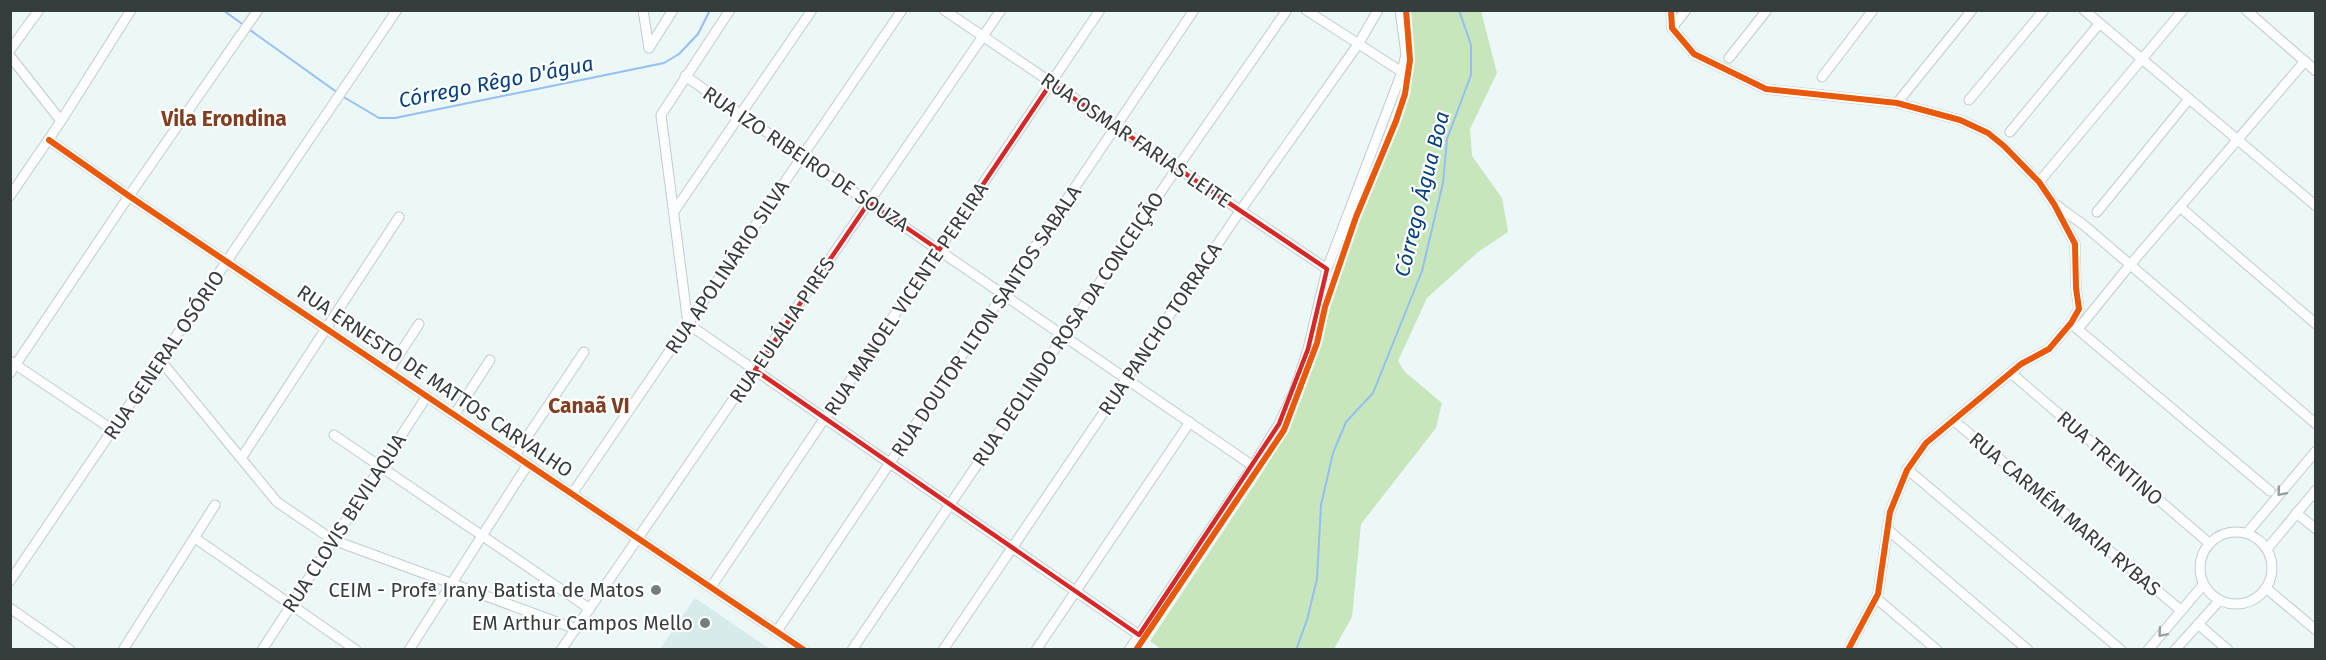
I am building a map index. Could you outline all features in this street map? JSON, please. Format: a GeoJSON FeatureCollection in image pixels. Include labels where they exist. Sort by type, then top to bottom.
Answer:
{"type":"FeatureCollection","features":[{"type":"Feature","properties":{"kind":"street"},"geometry":{"type":"LineString","coordinates":[[10,50],[39,10]]}},
{"type":"Feature","properties":{"kind":"street"},"geometry":{"type":"LineString","coordinates":[[10,196],[49,140],[131,10]]}},
{"type":"Feature","properties":{"kind":"street"},"geometry":{"type":"LineString","coordinates":[[113,430],[12,366],[258,10]]}},
{"type":"Feature","properties":{"kind":"street","name":"RUA GENERAL OSÓRIO"},"geometry":{"type":"LineString","coordinates":[[10,581],[398,10]]}},
{"type":"Feature","properties":{"kind":"street"},"geometry":{"type":"LineString","coordinates":[[644,10],[649,48],[673,10]]}},
{"type":"Feature","properties":{"kind":"street"},"geometry":{"type":"LineString","coordinates":[[730,10],[661,115],[688,324],[1139,635]]}},
{"type":"Feature","properties":{"kind":"street"},"geometry":{"type":"LineString","coordinates":[[675,210],[812,10]]}},
{"type":"Feature","properties":{"kind":"street","name":"RUA APOLINÁRIO SILVA"},"geometry":{"type":"LineString","coordinates":[[572,494],[902,10]]}},
{"type":"Feature","properties":{"kind":"street","name":"RUA OSMAR FARIAS LEITE"},"geometry":{"type":"LineString","coordinates":[[944,10],[1327,270]]}},
{"type":"Feature","properties":{"kind":"street","name":"RUA EULÁLIA PIRES"},"geometry":{"type":"LineString","coordinates":[[561,650],[1001,10]]}},
{"type":"Feature","properties":{"kind":"street","name":"RUA MANOEL VICENTE PEREIRA"},"geometry":{"type":"LineString","coordinates":[[711,587],[1100,10]]}},
{"type":"Feature","properties":{"kind":"street","name":"RUA DOUTOR ILTON SANTOS SABALA"},"geometry":{"type":"LineString","coordinates":[[777,632],[1194,10]]}},
{"type":"Feature","properties":{"kind":"street","name":"RUA DEOLINDO ROSA DA CONCEIÇÃO"},"geometry":{"type":"LineString","coordinates":[[852,650],[1177,168],[1287,10]]}},
{"type":"Feature","properties":{"kind":"street"},"geometry":{"type":"LineString","coordinates":[[1306,10],[1402,72]]}},
{"type":"Feature","properties":{"kind":"street","name":"RUA PANCHO TORRACA"},"geometry":{"type":"LineString","coordinates":[[943,650],[1240,211],[1359,43],[1378,10]]}},
{"type":"Feature","properties":{"kind":"street"},"geometry":{"type":"LineString","coordinates":[[1129,650],[1253,466],[1279,424],[1294,392],[1308,349],[1327,270],[1402,72],[1406,54],[1400,10]]}},
{"type":"Feature","properties":{"kind":"street"},"geometry":{"type":"LineString","coordinates":[[1671,10],[1672,28],[1694,54],[1766,89],[1897,104],[1960,120],[1988,134],[2004,146],[2039,182],[2054,204],[2075,244],[2079,309],[2075,326]]}},
{"type":"Feature","properties":{"kind":"street"},"geometry":{"type":"LineString","coordinates":[[1672,28],[1686,10]]}},
{"type":"Feature","properties":{"kind":"street"},"geometry":{"type":"LineString","coordinates":[[1729,58],[1767,10]]}},
{"type":"Feature","properties":{"kind":"street"},"geometry":{"type":"LineString","coordinates":[[1822,77],[1873,10]]}},
{"type":"Feature","properties":{"kind":"street"},"geometry":{"type":"LineString","coordinates":[[1897,104],[1972,10]]}},
{"type":"Feature","properties":{"kind":"street"},"geometry":{"type":"LineString","coordinates":[[1969,100],[2044,10]]}},
{"type":"Feature","properties":{"kind":"street"},"geometry":{"type":"LineString","coordinates":[[2084,10],[2316,207]]}},
{"type":"Feature","properties":{"kind":"street"},"geometry":{"type":"LineString","coordinates":[[2039,182],[2183,10]]}},
{"type":"Feature","properties":{"kind":"street"},"geometry":{"type":"LineString","coordinates":[[2246,10],[2316,70]]}},
{"type":"Feature","properties":{"kind":"street"},"geometry":{"type":"LineString","coordinates":[[2256,19],[2263,10]]}},
{"type":"Feature","properties":{"kind":"street"},"geometry":{"type":"LineString","coordinates":[[2010,132],[2099,24]]}},
{"type":"Feature","properties":{"kind":"street"},"geometry":{"type":"LineString","coordinates":[[10,56],[61,121]]}},
{"type":"Feature","properties":{"kind":"street"},"geometry":{"type":"LineString","coordinates":[[1848,650],[1876,598],[1890,512],[1907,469],[1926,443],[2021,364],[2049,349],[2075,326],[2305,61]]}},
{"type":"Feature","properties":{"kind":"street","name":"RUA IZO RIBEIRO DE SOUZA"},"geometry":{"type":"LineString","coordinates":[[685,76],[1253,466]]}},
{"type":"Feature","properties":{"kind":"street"},"geometry":{"type":"LineString","coordinates":[[2097,212],[2189,99]]}},
{"type":"Feature","properties":{"kind":"street","name":"RUA ERNESTO DE MATTOS CARVALHO"},"geometry":{"type":"LineString","coordinates":[[49,140],[804,650]]}},
{"type":"Feature","properties":{"kind":"street"},"geometry":{"type":"LineString","coordinates":[[2054,204],[2085,226],[2316,424]]}},
{"type":"Feature","properties":{"kind":"street"},"geometry":{"type":"LineString","coordinates":[[2180,207],[2316,324]]}},
{"type":"Feature","properties":{"kind":"street"},"geometry":{"type":"LineString","coordinates":[[242,457],[399,217]]}},
{"type":"Feature","properties":{"kind":"street"},"geometry":{"type":"LineString","coordinates":[[389,370],[419,324]]}},
{"type":"Feature","properties":{"kind":"street"},"geometry":{"type":"LineString","coordinates":[[2075,326],[2270,491]]}},
{"type":"Feature","properties":{"kind":"street"},"geometry":{"type":"LineString","coordinates":[[515,455],[584,352]]}},
{"type":"Feature","properties":{"kind":"street"},"geometry":{"type":"LineString","coordinates":[[455,414],[490,360]]}},
{"type":"Feature","properties":{"kind":"street"},"geometry":{"type":"LineString","coordinates":[[161,361],[278,502],[333,540],[576,628]]}},
{"type":"Feature","properties":{"kind":"street","name":"RUA TRENTINO"},"geometry":{"type":"LineString","coordinates":[[2011,373],[2209,543]]}},
{"type":"Feature","properties":{"kind":"street","name":"RUA CLOVIS BEVILAQUA"},"geometry":{"type":"LineString","coordinates":[[262,650],[427,396]]}},
{"type":"Feature","properties":{"kind":"street","name":"RUA CARMÉM MARIA RYBAS"},"geometry":{"type":"LineString","coordinates":[[1953,420],[2177,607]]}},
{"type":"Feature","properties":{"kind":"street"},"geometry":{"type":"LineString","coordinates":[[1036,650],[1190,422]]}},
{"type":"Feature","properties":{"kind":"street"},"geometry":{"type":"LineString","coordinates":[[334,435],[590,609]]}},
{"type":"Feature","properties":{"kind":"street"},"geometry":{"type":"LineString","coordinates":[[2247,533],[2316,451]]}},
{"type":"Feature","properties":{"kind":"street"},"geometry":{"type":"LineString","coordinates":[[409,650],[528,464]]}},
{"type":"Feature","properties":{"kind":"street"},"geometry":{"type":"LineString","coordinates":[[1907,469],[2121,650]]}},
{"type":"Feature","properties":{"kind":"street"},"geometry":{"type":"LineString","coordinates":[[2266,549],[2316,490]]}},
{"type":"Feature","properties":{"kind":"street"},"geometry":{"type":"LineString","coordinates":[[123,650],[215,506]]}},
{"type":"Feature","properties":{"kind":"street"},"geometry":{"type":"LineString","coordinates":[[2296,513],[2316,529]]}},
{"type":"Feature","properties":{"kind":"street"},"geometry":{"type":"LineString","coordinates":[[1887,529],[2028,650]]}},
{"type":"Feature","properties":{"kind":"street"},"geometry":{"type":"LineString","coordinates":[[2225,533],[2247,533],[2266,549],[2271,560],[2272,571],[2266,588],[2255,600],[2231,605],[2209,594],[2203,585],[2199,571],[2200,559],[2209,543],[2225,533]]}},
{"type":"Feature","properties":{"kind":"street"},"geometry":{"type":"LineString","coordinates":[[195,538],[356,650]]}},
{"type":"Feature","properties":{"kind":"street"},"geometry":{"type":"LineString","coordinates":[[2148,650],[2203,585]]}},
{"type":"Feature","properties":{"kind":"street"},"geometry":{"type":"LineString","coordinates":[[2266,588],[2316,630]]}},
{"type":"Feature","properties":{"kind":"street"},"geometry":{"type":"LineString","coordinates":[[1876,598],[1937,650]]}},
{"type":"Feature","properties":{"kind":"street"},"geometry":{"type":"LineString","coordinates":[[2175,650],[2219,601]]}},
{"type":"Feature","properties":{"kind":"street"},"geometry":{"type":"LineString","coordinates":[[10,608],[70,650]]}},
{"type":"Feature","properties":{"kind":"street"},"geometry":{"type":"LineString","coordinates":[[2198,624],[2228,650]]}},
{"type":"Feature","properties":{"kind":"highlighted area"},"geometry":{"type":"Polygon","coordinates":[[[1051,83],[1327,269],[1308,349],[1279,424],[1139,635],[755,370],[869,202],[939,250],[1051,83]]]}},
{"type":"Feature","properties":{"kind":"shaded area","name":"EM Arthur Campos Mello"},"geometry":{"type":"Polygon","coordinates":[[[695,598],[770,649],[660,649],[695,598]]]}},
{"type":"Feature","properties":{"kind":"green space"},"geometry":{"type":"Polygon","coordinates":[[[1409,11],[1481,11],[1497,73],[1470,129],[1472,156],[1502,198],[1508,232],[1478,252],[1427,298],[1398,361],[1405,372],[1442,403],[1436,428],[1361,524],[1352,617],[1334,649],[1161,649],[1150,641],[1262,473],[1287,430],[1302,398],[1338,274],[1410,83],[1413,59],[1409,11]]]}},
{"type":"Feature","properties":{"kind":"waterway","name":"Córrego Rêgo D'água"},"geometry":{"type":"LineString","coordinates":[[223,10],[245,26]]}},
{"type":"Feature","properties":{"kind":"waterway","name":"Córrego Rêgo D'água"},"geometry":{"type":"LineString","coordinates":[[342,96],[379,118],[395,118],[664,63],[679,54],[698,34],[710,10]]}},
{"type":"Feature","properties":{"kind":"waterway","name":"Córrego Água Boa"},"geometry":{"type":"LineString","coordinates":[[1296,650],[1307,620],[1317,579],[1321,505],[1333,453],[1346,422],[1373,393],[1422,271],[1443,183],[1447,139],[1471,75],[1471,45],[1459,10]]}},
{"type":"Feature","properties":{"kind":"waterway","name":"Córrego Rêgo D'água"},"geometry":{"type":"LineString","coordinates":[[250,30],[338,93]]}},
{"type":"Feature","properties":{"kind":"cycle path"},"geometry":{"type":"LineString","coordinates":[[1136,650],[1284,430],[1317,343],[1325,307],[1356,217],[1405,94],[1410,60],[1406,10]]}},
{"type":"Feature","properties":{"kind":"cycle path"},"geometry":{"type":"LineString","coordinates":[[1671,10],[1672,28],[1694,54],[1766,89],[1897,103],[1960,120],[1988,133],[2039,182],[2054,204],[2075,244],[2079,309],[2071,323],[2049,349],[2021,364],[1926,443],[1907,470],[1890,512],[1878,594],[1848,650]]}},
{"type":"Feature","properties":{"kind":"cycle path"},"geometry":{"type":"LineString","coordinates":[[49,140],[804,650]]}},
{"type":"Feature","properties":{"kind":"place","name":"CEIM - Profª Irany Batista de Matos"},"geometry":{"type":"Point","coordinates":[656,590]}},
{"type":"Feature","properties":{"kind":"place","name":"EM Arthur Campos Mello"},"geometry":{"type":"Point","coordinates":[705,623]}},
{"type":"Feature","properties":{"kind":"district","name":"Vila Erondina"},"geometry":{"type":"Point","coordinates":[224,119]}},
{"type":"Feature","properties":{"kind":"district","name":"Canaã VI"},"geometry":{"type":"Point","coordinates":[589,406]}}]}
